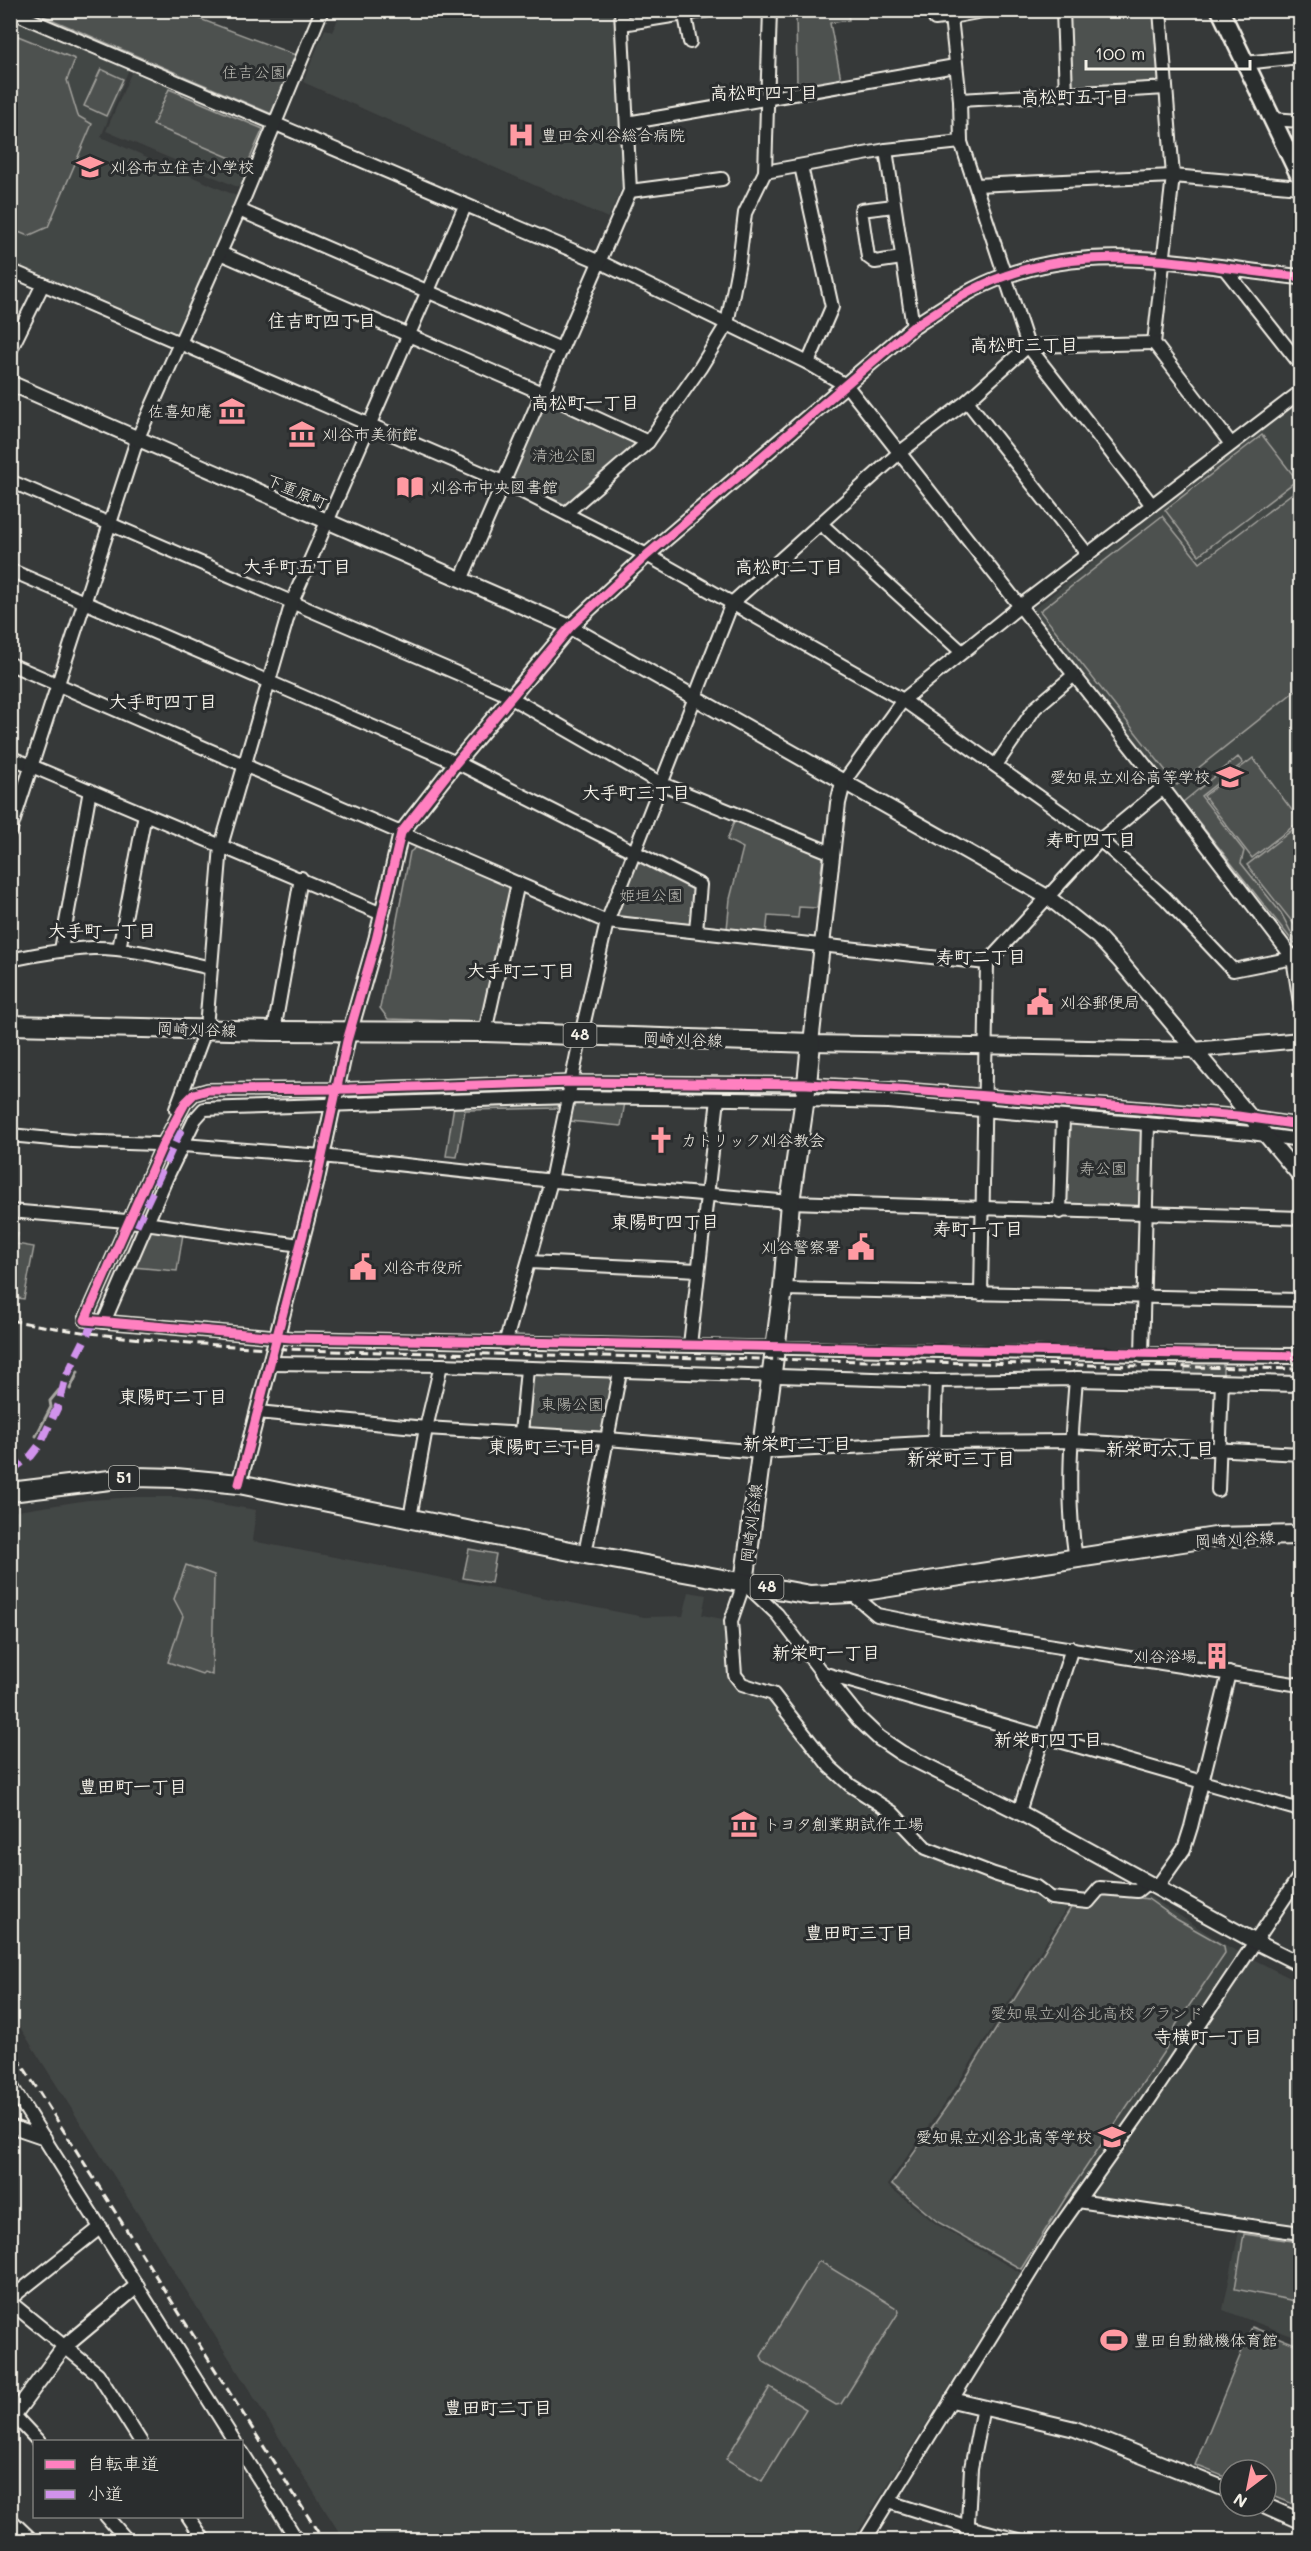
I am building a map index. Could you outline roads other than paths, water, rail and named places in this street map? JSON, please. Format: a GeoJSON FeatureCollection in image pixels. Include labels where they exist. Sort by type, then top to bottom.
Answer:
{"type":"FeatureCollection","features":[{"type":"Feature","properties":{"kind":"main road"},"geometry":{"type":"LineString","coordinates":[[1220,10],[1300,177]]}},
{"type":"Feature","properties":{"kind":"main road","name":"岡崎刈谷線"},"geometry":{"type":"LineString","coordinates":[[10,1025],[274,1031],[485,1032],[811,1043],[790,1202],[783,1289],[744,1583]]}},
{"type":"Feature","properties":{"kind":"main road","name":"51"},"geometry":{"type":"LineString","coordinates":[[10,1492],[135,1477],[239,1484]]}},
{"type":"Feature","properties":{"kind":"main road","name":"岡崎刈谷線"},"geometry":{"type":"LineString","coordinates":[[239,1484],[585,1554],[810,1595],[852,1593],[1215,1538],[1300,1535]]}},
{"type":"Feature","properties":{"kind":"street"},"geometry":{"type":"LineString","coordinates":[[10,832],[137,440],[239,210],[322,10]]}},
{"type":"Feature","properties":{"kind":"street"},"geometry":{"type":"LineString","coordinates":[[461,580],[630,190],[621,10]]}},
{"type":"Feature","properties":{"kind":"street"},"geometry":{"type":"LineString","coordinates":[[622,24],[709,10]]}},
{"type":"Feature","properties":{"kind":"street"},"geometry":{"type":"LineString","coordinates":[[567,513],[648,442],[700,368],[727,324],[740,262],[745,213],[765,172],[770,10]]}},
{"type":"Feature","properties":{"kind":"street"},"geometry":{"type":"LineString","coordinates":[[934,10],[935,19],[988,10]]}},
{"type":"Feature","properties":{"kind":"street"},"geometry":{"type":"LineString","coordinates":[[1063,10],[1066,94]]}},
{"type":"Feature","properties":{"kind":"street"},"geometry":{"type":"LineString","coordinates":[[1160,10],[1173,176],[1154,343],[1231,444]]}},
{"type":"Feature","properties":{"kind":"street"},"geometry":{"type":"LineString","coordinates":[[10,11],[600,262],[808,363],[847,386],[1297,956],[1300,1003]]}},
{"type":"Feature","properties":{"kind":"street"},"geometry":{"type":"LineString","coordinates":[[685,15],[690,42]]}},
{"type":"Feature","properties":{"kind":"street"},"geometry":{"type":"LineString","coordinates":[[951,17],[960,100],[961,142],[1028,346],[1152,506]]}},
{"type":"Feature","properties":{"kind":"street"},"geometry":{"type":"LineString","coordinates":[[1245,63],[1300,57]]}},
{"type":"Feature","properties":{"kind":"street"},"geometry":{"type":"LineString","coordinates":[[627,123],[955,66]]}},
{"type":"Feature","properties":{"kind":"street"},"geometry":{"type":"LineString","coordinates":[[960,100],[1166,88]]}},
{"type":"Feature","properties":{"kind":"street"},"geometry":{"type":"LineString","coordinates":[[1272,119],[1300,121]]}},
{"type":"Feature","properties":{"kind":"street"},"geometry":{"type":"LineString","coordinates":[[765,172],[886,150],[961,142]]}},
{"type":"Feature","properties":{"kind":"street"},"geometry":{"type":"LineString","coordinates":[[886,150],[913,327]]}},
{"type":"Feature","properties":{"kind":"street"},"geometry":{"type":"LineString","coordinates":[[801,166],[832,307],[808,363]]}},
{"type":"Feature","properties":{"kind":"street"},"geometry":{"type":"LineString","coordinates":[[976,185],[1173,176],[1300,187]]}},
{"type":"Feature","properties":{"kind":"street"},"geometry":{"type":"LineString","coordinates":[[630,190],[722,179]]}},
{"type":"Feature","properties":{"kind":"street"},"geometry":{"type":"LineString","coordinates":[[164,1144],[206,1028],[221,846],[291,602],[465,206]]}},
{"type":"Feature","properties":{"kind":"street"},"geometry":{"type":"LineString","coordinates":[[894,206],[861,210],[868,257],[875,262],[902,258]]}},
{"type":"Feature","properties":{"kind":"street"},"geometry":{"type":"LineString","coordinates":[[239,210],[561,349]]}},
{"type":"Feature","properties":{"kind":"street"},"geometry":{"type":"LineString","coordinates":[[220,253],[542,393],[648,442]]}},
{"type":"Feature","properties":{"kind":"street"},"geometry":{"type":"LineString","coordinates":[[239,1484],[401,833],[456,763],[570,627],[647,555],[847,386],[913,327],[958,298],[1005,276],[1061,262],[1119,257],[1300,277]]}},
{"type":"Feature","properties":{"kind":"street"},"geometry":{"type":"LineString","coordinates":[[1225,269],[1300,364]]}},
{"type":"Feature","properties":{"kind":"street"},"geometry":{"type":"LineString","coordinates":[[10,270],[503,482],[647,555],[903,700],[996,765],[1100,840],[1165,897],[1233,970],[1297,956]]}},
{"type":"Feature","properties":{"kind":"street"},"geometry":{"type":"LineString","coordinates":[[10,351],[42,284]]}},
{"type":"Feature","properties":{"kind":"street"},"geometry":{"type":"LineString","coordinates":[[505,1344],[551,1181],[607,922],[694,695],[732,603],[899,453],[967,401],[1028,346],[1154,343]]}},
{"type":"Feature","properties":{"kind":"street","name":"下重原町"},"geometry":{"type":"LineString","coordinates":[[10,383],[570,627],[694,695],[843,783],[1049,898],[1098,936],[1268,1135],[1300,1176]]}},
{"type":"Feature","properties":{"kind":"street"},"geometry":{"type":"LineString","coordinates":[[1300,392],[1020,606],[903,700],[843,783],[837,803],[811,1043],[1194,1050],[1300,1040]]}},
{"type":"Feature","properties":{"kind":"street"},"geometry":{"type":"LineString","coordinates":[[967,401],[1088,555]]}},
{"type":"Feature","properties":{"kind":"street"},"geometry":{"type":"LineString","coordinates":[[10,481],[511,698],[660,783],[832,854]]}},
{"type":"Feature","properties":{"kind":"street"},"geometry":{"type":"LineString","coordinates":[[821,524],[962,652]]}},
{"type":"Feature","properties":{"kind":"street"},"geometry":{"type":"LineString","coordinates":[[12,574],[85,602],[456,763],[700,885],[696,931]]}},
{"type":"Feature","properties":{"kind":"street"},"geometry":{"type":"LineString","coordinates":[[10,664],[607,922],[987,963]]}},
{"type":"Feature","properties":{"kind":"street"},"geometry":{"type":"LineString","coordinates":[[996,765],[1035,708],[1074,675]]}},
{"type":"Feature","properties":{"kind":"street"},"geometry":{"type":"LineString","coordinates":[[10,757],[382,914]]}},
{"type":"Feature","properties":{"kind":"street"},"geometry":{"type":"LineString","coordinates":[[981,1294],[987,963],[1100,840],[1163,788]]}},
{"type":"Feature","properties":{"kind":"street"},"geometry":{"type":"LineString","coordinates":[[61,950],[90,790]]}},
{"type":"Feature","properties":{"kind":"street"},"geometry":{"type":"LineString","coordinates":[[119,950],[145,814]]}},
{"type":"Feature","properties":{"kind":"street"},"geometry":{"type":"LineString","coordinates":[[274,1031],[301,878]]}},
{"type":"Feature","properties":{"kind":"street"},"geometry":{"type":"LineString","coordinates":[[485,1032],[518,883]]}},
{"type":"Feature","properties":{"kind":"street"},"geometry":{"type":"LineString","coordinates":[[10,960],[61,950],[119,950],[211,968]]}},
{"type":"Feature","properties":{"kind":"street"},"geometry":{"type":"LineString","coordinates":[[1300,1125],[1252,1118],[984,1095],[806,1092],[573,1082],[337,1089],[208,1090],[195,1094],[185,1103],[164,1144],[85,1320],[276,1338],[505,1344],[774,1346],[1142,1355],[1300,1356]]}},
{"type":"Feature","properties":{"kind":"street"},"geometry":{"type":"LineString","coordinates":[[104,1322],[195,1119],[204,1108],[570,1097],[718,1099],[806,1092],[888,1102],[1268,1135],[1300,1140]]}},
{"type":"Feature","properties":{"kind":"street"},"geometry":{"type":"LineString","coordinates":[[690,1345],[718,1099]]}},
{"type":"Feature","properties":{"kind":"street"},"geometry":{"type":"LineString","coordinates":[[1060,1212],[1063,1118]]}},
{"type":"Feature","properties":{"kind":"street"},"geometry":{"type":"LineString","coordinates":[[1142,1355],[1148,1125]]}},
{"type":"Feature","properties":{"kind":"street"},"geometry":{"type":"LineString","coordinates":[[10,1135],[72,1141],[183,1145],[322,1156],[551,1181],[790,1202],[982,1210],[1300,1218]]}},
{"type":"Feature","properties":{"kind":"street"},"geometry":{"type":"LineString","coordinates":[[10,1211],[129,1221],[300,1245]]}},
{"type":"Feature","properties":{"kind":"street"},"geometry":{"type":"LineString","coordinates":[[529,1262],[698,1270]]}},
{"type":"Feature","properties":{"kind":"street"},"geometry":{"type":"LineString","coordinates":[[783,1289],[1300,1300]]}},
{"type":"Feature","properties":{"kind":"street"},"geometry":{"type":"LineString","coordinates":[[269,1363],[441,1365],[936,1381],[1076,1379],[1300,1384]]}},
{"type":"Feature","properties":{"kind":"street"},"geometry":{"type":"LineString","coordinates":[[410,1518],[426,1428],[441,1365]]}},
{"type":"Feature","properties":{"kind":"street"},"geometry":{"type":"LineString","coordinates":[[521,1434],[527,1369]]}},
{"type":"Feature","properties":{"kind":"street"},"geometry":{"type":"LineString","coordinates":[[585,1554],[620,1372]]}},
{"type":"Feature","properties":{"kind":"street"},"geometry":{"type":"LineString","coordinates":[[1076,1379],[1072,1441],[1071,1527],[1076,1558]]}},
{"type":"Feature","properties":{"kind":"street"},"geometry":{"type":"LineString","coordinates":[[934,1443],[936,1381]]}},
{"type":"Feature","properties":{"kind":"street"},"geometry":{"type":"LineString","coordinates":[[1218,1490],[1222,1382]]}},
{"type":"Feature","properties":{"kind":"street"},"geometry":{"type":"LineString","coordinates":[[257,1412],[426,1428],[608,1439],[760,1452],[934,1443],[1072,1441],[1300,1454]]}},
{"type":"Feature","properties":{"kind":"street"},"geometry":{"type":"LineString","coordinates":[[1229,1673],[1203,1783],[1184,1849],[1152,1884],[1137,1891],[1100,1888],[1088,1902],[1072,1901],[1051,1898],[1036,1887],[993,1874],[926,1848],[892,1812],[850,1785],[830,1767],[772,1694],[742,1684],[735,1675],[731,1621],[744,1583],[777,1614],[859,1719],[879,1738],[900,1753],[1019,1812],[1152,1884],[1254,1941],[1300,1964]]}},
{"type":"Feature","properties":{"kind":"street"},"geometry":{"type":"LineString","coordinates":[[852,1593],[877,1615],[958,1631],[1072,1647],[1300,1685]]}},
{"type":"Feature","properties":{"kind":"street"},"geometry":{"type":"LineString","coordinates":[[1019,1812],[1045,1737],[1072,1647]]}},
{"type":"Feature","properties":{"kind":"street"},"geometry":{"type":"LineString","coordinates":[[822,1673],[1300,1810]]}},
{"type":"Feature","properties":{"kind":"street"},"geometry":{"type":"LineString","coordinates":[[865,2541],[1053,2236],[1205,2019],[1254,1941],[1300,1875]]}},
{"type":"Feature","properties":{"kind":"street"},"geometry":{"type":"LineString","coordinates":[[10,2084],[234,2440]]}},
{"type":"Feature","properties":{"kind":"street"},"geometry":{"type":"LineString","coordinates":[[10,2126],[45,2138]]}},
{"type":"Feature","properties":{"kind":"street"},"geometry":{"type":"LineString","coordinates":[[1078,2200],[1300,2233]]}},
{"type":"Feature","properties":{"kind":"street"},"geometry":{"type":"LineString","coordinates":[[101,2227],[10,2300],[98,2374],[140,2440]]}},
{"type":"Feature","properties":{"kind":"street"},"geometry":{"type":"LineString","coordinates":[[37,2440],[12,2415],[64,2346],[137,2286]]}},
{"type":"Feature","properties":{"kind":"street"},"geometry":{"type":"LineString","coordinates":[[952,2400],[1075,2429],[1218,2486]]}},
{"type":"Feature","properties":{"kind":"street"},"geometry":{"type":"LineString","coordinates":[[966,2541],[971,2468],[983,2407]]}},
{"type":"Feature","properties":{"kind":"street"},"geometry":{"type":"LineString","coordinates":[[243,2454],[294,2540]]}},
{"type":"Feature","properties":{"kind":"street"},"geometry":{"type":"LineString","coordinates":[[889,2502],[1019,2541]]}},
{"type":"Feature","properties":{"kind":"street"},"geometry":{"type":"LineString","coordinates":[[1278,2511],[1300,2521]]}},
{"type":"Feature","properties":{"kind":"street"},"geometry":{"type":"LineString","coordinates":[[107,2518],[127,2541]]}},
{"type":"Feature","properties":{"kind":"street"},"geometry":{"type":"LineString","coordinates":[[189,2518],[204,2541]]}},
{"type":"Feature","properties":{"kind":"street"},"geometry":{"type":"LineString","coordinates":[[10,2519],[32,2541]]}},
{"type":"Feature","properties":{"kind":"waterway"},"geometry":{"type":"LineString","coordinates":[[70,1389],[78,1372]]}},
{"type":"Feature","properties":{"kind":"waterway"},"geometry":{"type":"LineString","coordinates":[[36,1436],[51,1407],[50,1401],[59,1390]]}},
{"type":"Feature","properties":{"kind":"railway"},"geometry":{"type":"LineString","coordinates":[[10,1320],[130,1338],[210,1345],[331,1351],[1300,1369]]}},
{"type":"Feature","properties":{"kind":"railway"},"geometry":{"type":"LineString","coordinates":[[10,2046],[323,2540]]}},
{"type":"Feature","properties":{"kind":"place","name":"豊田会刈谷総合病院"},"geometry":{"type":"Point","coordinates":[521,135]}},
{"type":"Feature","properties":{"kind":"place","name":"刈谷市立住吉小学校"},"geometry":{"type":"Point","coordinates":[90,167]}},
{"type":"Feature","properties":{"kind":"place","name":"佐喜知庵"},"geometry":{"type":"Point","coordinates":[232,411]}},
{"type":"Feature","properties":{"kind":"place","name":"刈谷市美術館"},"geometry":{"type":"Point","coordinates":[302,434]}},
{"type":"Feature","properties":{"kind":"place","name":"刈谷市中央図書館"},"geometry":{"type":"Point","coordinates":[410,487]}},
{"type":"Feature","properties":{"kind":"place","name":"愛知県立刈谷高等学校"},"geometry":{"type":"Point","coordinates":[1230,777]}},
{"type":"Feature","properties":{"kind":"place","name":"刈谷郵便局"},"geometry":{"type":"Point","coordinates":[1040,1002]}},
{"type":"Feature","properties":{"kind":"place","name":"カトリック刈谷教会"},"geometry":{"type":"Point","coordinates":[661,1140]}},
{"type":"Feature","properties":{"kind":"place","name":"刈谷警察署"},"geometry":{"type":"Point","coordinates":[861,1247]}},
{"type":"Feature","properties":{"kind":"place","name":"刈谷市役所"},"geometry":{"type":"Point","coordinates":[363,1267]}},
{"type":"Feature","properties":{"kind":"place","name":"刈谷浴場"},"geometry":{"type":"Point","coordinates":[1217,1656]}},
{"type":"Feature","properties":{"kind":"place","name":"トヨタ創業期試作工場"},"geometry":{"type":"Point","coordinates":[744,1824]}},
{"type":"Feature","properties":{"kind":"place","name":"愛知県立刈谷北高等学校"},"geometry":{"type":"Point","coordinates":[1112,2137]}},
{"type":"Feature","properties":{"kind":"place","name":"豊田自動織機体育館"},"geometry":{"type":"Point","coordinates":[1114,2340]}},
{"type":"Feature","properties":{"kind":"district","name":"高松町四丁目"},"geometry":{"type":"Point","coordinates":[764,93]}},
{"type":"Feature","properties":{"kind":"district","name":"高松町五丁目"},"geometry":{"type":"Point","coordinates":[1075,97]}},
{"type":"Feature","properties":{"kind":"district","name":"住吉町四丁目"},"geometry":{"type":"Point","coordinates":[322,321]}},
{"type":"Feature","properties":{"kind":"district","name":"高松町三丁目"},"geometry":{"type":"Point","coordinates":[1024,345]}},
{"type":"Feature","properties":{"kind":"district","name":"高松町一丁目"},"geometry":{"type":"Point","coordinates":[585,403]}},
{"type":"Feature","properties":{"kind":"district","name":"大手町五丁目"},"geometry":{"type":"Point","coordinates":[297,567]}},
{"type":"Feature","properties":{"kind":"district","name":"高松町二丁目"},"geometry":{"type":"Point","coordinates":[789,567]}},
{"type":"Feature","properties":{"kind":"district","name":"大手町四丁目"},"geometry":{"type":"Point","coordinates":[163,702]}},
{"type":"Feature","properties":{"kind":"district","name":"大手町三丁目"},"geometry":{"type":"Point","coordinates":[636,793]}},
{"type":"Feature","properties":{"kind":"district","name":"寿町四丁目"},"geometry":{"type":"Point","coordinates":[1091,840]}},
{"type":"Feature","properties":{"kind":"district","name":"大手町一丁目"},"geometry":{"type":"Point","coordinates":[102,931]}},
{"type":"Feature","properties":{"kind":"district","name":"寿町二丁目"},"geometry":{"type":"Point","coordinates":[981,957]}},
{"type":"Feature","properties":{"kind":"district","name":"大手町二丁目"},"geometry":{"type":"Point","coordinates":[521,971]}},
{"type":"Feature","properties":{"kind":"district","name":"東陽町四丁目"},"geometry":{"type":"Point","coordinates":[665,1222]}},
{"type":"Feature","properties":{"kind":"district","name":"寿町一丁目"},"geometry":{"type":"Point","coordinates":[978,1229]}},
{"type":"Feature","properties":{"kind":"district","name":"東陽町二丁目"},"geometry":{"type":"Point","coordinates":[173,1397]}},
{"type":"Feature","properties":{"kind":"district","name":"新栄町二丁目"},"geometry":{"type":"Point","coordinates":[797,1444]}},
{"type":"Feature","properties":{"kind":"district","name":"東陽町三丁目"},"geometry":{"type":"Point","coordinates":[542,1447]}},
{"type":"Feature","properties":{"kind":"district","name":"新栄町六丁目"},"geometry":{"type":"Point","coordinates":[1160,1449]}},
{"type":"Feature","properties":{"kind":"district","name":"新栄町三丁目"},"geometry":{"type":"Point","coordinates":[961,1459]}},
{"type":"Feature","properties":{"kind":"district","name":"新栄町一丁目"},"geometry":{"type":"Point","coordinates":[826,1653]}},
{"type":"Feature","properties":{"kind":"district","name":"新栄町四丁目"},"geometry":{"type":"Point","coordinates":[1048,1740]}},
{"type":"Feature","properties":{"kind":"district","name":"豊田町一丁目"},"geometry":{"type":"Point","coordinates":[133,1787]}},
{"type":"Feature","properties":{"kind":"district","name":"豊田町三丁目"},"geometry":{"type":"Point","coordinates":[859,1933]}},
{"type":"Feature","properties":{"kind":"district","name":"寺横町一丁目"},"geometry":{"type":"Point","coordinates":[1208,2037]}},
{"type":"Feature","properties":{"kind":"district","name":"豊田町二丁目"},"geometry":{"type":"Point","coordinates":[498,2408]}},
{"type":"Feature","properties":{"kind":"park label","name":"住吉公園"},"geometry":{"type":"Point","coordinates":[254,72]}},
{"type":"Feature","properties":{"kind":"park label","name":"清池公園"},"geometry":{"type":"Point","coordinates":[564,455]}},
{"type":"Feature","properties":{"kind":"park label","name":"姫垣公園"},"geometry":{"type":"Point","coordinates":[651,895]}},
{"type":"Feature","properties":{"kind":"park label","name":"寿公園"},"geometry":{"type":"Point","coordinates":[1103,1168]}},
{"type":"Feature","properties":{"kind":"park label","name":"東陽公園"},"geometry":{"type":"Point","coordinates":[572,1404]}},
{"type":"Feature","properties":{"kind":"park label","name":"愛知県立刈谷北高校 グランド"},"geometry":{"type":"Point","coordinates":[1097,2013]}}]}
